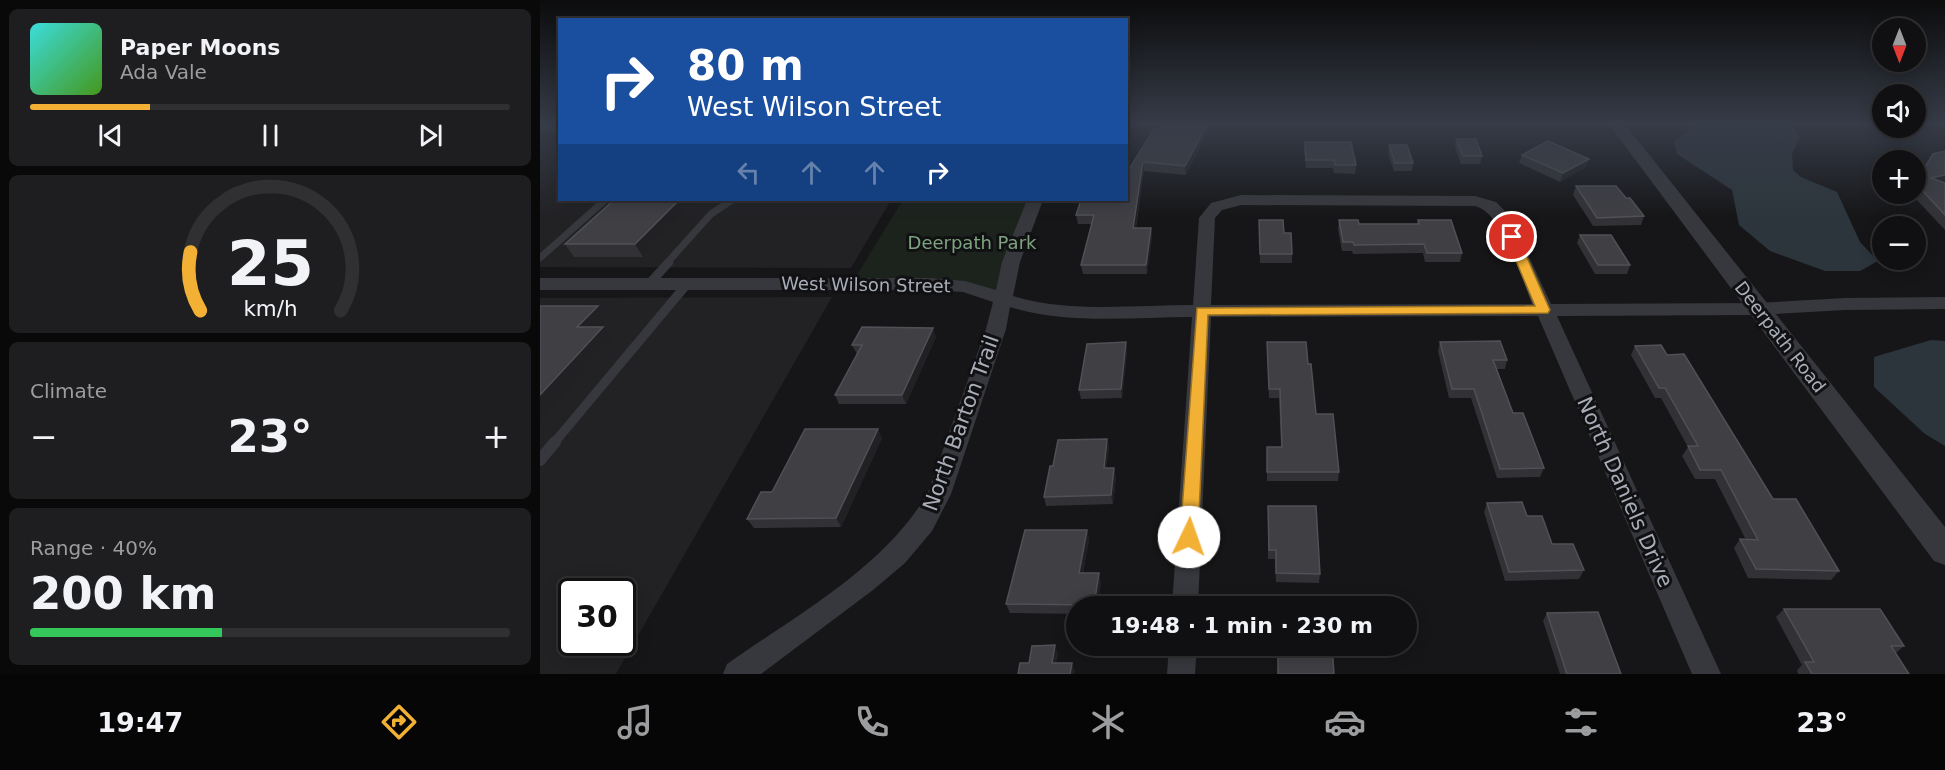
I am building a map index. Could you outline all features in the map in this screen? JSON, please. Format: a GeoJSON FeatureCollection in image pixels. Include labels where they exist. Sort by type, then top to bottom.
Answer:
{"type":"FeatureCollection","features":[{"type":"Feature","properties":{"kind":"street","name":"Deerpath Road"},"geometry":{"type":"LineString","coordinates":[[1640,154],[1945,550]]}},
{"type":"Feature","properties":{"kind":"street","name":"North Daniels Drive"},"geometry":{"type":"LineString","coordinates":[[1202,310],[1207,218],[1217,205],[1241,200],[1461,199],[1490,205],[1504,219],[1707,674]]}},
{"type":"Feature","properties":{"kind":"street","name":"North Barton Trail"},"geometry":{"type":"LineString","coordinates":[[737,674],[864,582],[896,555],[922,524],[939,494],[996,329],[1011,262],[1035,201]]}},
{"type":"Feature","properties":{"kind":"street","name":"West Wilson Street"},"geometry":{"type":"LineString","coordinates":[[540,284],[929,284],[965,286],[1033,308],[1069,310],[1758,309],[1845,304],[1945,303]]}},
{"type":"Feature","properties":{"kind":"street"},"geometry":{"type":"LineString","coordinates":[[1186,596],[1202,310]]}},
{"type":"Feature","properties":{"kind":"street"},"geometry":{"type":"LineString","coordinates":[[1181,674],[1182,656]]}},
{"type":"Feature","properties":{"kind":"lane"},"geometry":{"type":"LineString","coordinates":[[540,258],[604,201]]}},
{"type":"Feature","properties":{"kind":"lane"},"geometry":{"type":"LineString","coordinates":[[649,284],[711,214],[730,201]]}},
{"type":"Feature","properties":{"kind":"lane"},"geometry":{"type":"LineString","coordinates":[[540,460],[687,284]]}},
{"type":"Feature","properties":{"kind":"shaded area"},"geometry":{"type":"Polygon","coordinates":[[[540,154],[558,154],[558,201],[890,201],[851,268],[540,267],[540,154]]]}},
{"type":"Feature","properties":{"kind":"shaded area"},"geometry":{"type":"Polygon","coordinates":[[[1678,154],[1792,154],[1793,170],[1801,177],[1837,192],[1860,242],[1872,255],[1872,264],[1860,271],[1825,271],[1770,251],[1739,225],[1732,190],[1678,154]]]}},
{"type":"Feature","properties":{"kind":"shaded area"},"geometry":{"type":"Polygon","coordinates":[[[832,297],[636,639],[636,578],[558,578],[558,656],[626,656],[616,674],[540,674],[540,298],[832,297]]]}},
{"type":"Feature","properties":{"kind":"shaded area"},"geometry":{"type":"Polygon","coordinates":[[[1931,340],[1945,341],[1945,446],[1925,434],[1874,387],[1874,357],[1931,340]]]}},
{"type":"Feature","properties":{"kind":"green space","name":"Deerpath Park"},"geometry":{"type":"Polygon","coordinates":[[[902,201],[1035,201],[1011,262],[1003,298],[965,286],[852,283],[902,201]]]}},
{"type":"Feature","properties":{"kind":"building"},"geometry":{"type":"Polygon","coordinates":[[[1138,154],[1191,154],[1185,166],[1143,162],[1133,228],[1151,228],[1146,265],[1081,265],[1094,215],[1076,215],[1081,201],[1128,201],[1128,171],[1138,154]]]}},
{"type":"Feature","properties":{"kind":"building"},"geometry":{"type":"Polygon","coordinates":[[[1306,154],[1354,154],[1356,165],[1335,165],[1334,160],[1306,160],[1306,154]]]}},
{"type":"Feature","properties":{"kind":"building"},"geometry":{"type":"Polygon","coordinates":[[[1392,154],[1410,154],[1413,163],[1395,163],[1392,154]]]}},
{"type":"Feature","properties":{"kind":"building"},"geometry":{"type":"Polygon","coordinates":[[[1462,154],[1482,156],[1463,156],[1462,154]]]}},
{"type":"Feature","properties":{"kind":"building"},"geometry":{"type":"Polygon","coordinates":[[[1579,154],[1589,159],[1563,173],[1522,155],[1579,154]]]}},
{"type":"Feature","properties":{"kind":"building"},"geometry":{"type":"Polygon","coordinates":[[[1933,154],[1945,154],[1945,175],[1931,178],[1945,183],[1945,215],[1926,194],[1926,166],[1933,154]]]}},
{"type":"Feature","properties":{"kind":"building"},"geometry":{"type":"Polygon","coordinates":[[[1576,186],[1616,186],[1626,198],[1630,198],[1644,216],[1597,218],[1576,186]]]}},
{"type":"Feature","properties":{"kind":"building"},"geometry":{"type":"Polygon","coordinates":[[[613,201],[678,201],[635,244],[565,244],[613,201]]]}},
{"type":"Feature","properties":{"kind":"building"},"geometry":{"type":"Polygon","coordinates":[[[1259,220],[1283,220],[1284,233],[1291,233],[1292,254],[1260,254],[1259,220]]]}},
{"type":"Feature","properties":{"kind":"building"},"geometry":{"type":"Polygon","coordinates":[[[1339,220],[1358,220],[1359,224],[1419,224],[1418,220],[1451,220],[1462,253],[1427,253],[1424,244],[1354,245],[1353,242],[1343,242],[1339,220]]]}},
{"type":"Feature","properties":{"kind":"building"},"geometry":{"type":"Polygon","coordinates":[[[1580,235],[1611,235],[1630,265],[1598,265],[1580,235]]]}},
{"type":"Feature","properties":{"kind":"building"},"geometry":{"type":"Polygon","coordinates":[[[540,306],[598,306],[577,327],[603,327],[540,395],[540,306]]]}},
{"type":"Feature","properties":{"kind":"building"},"geometry":{"type":"Polygon","coordinates":[[[862,327],[933,328],[902,395],[835,395],[862,345],[852,345],[862,327]]]}},
{"type":"Feature","properties":{"kind":"building"},"geometry":{"type":"Polygon","coordinates":[[[1500,341],[1507,360],[1493,360],[1513,413],[1523,413],[1544,468],[1500,469],[1474,389],[1452,389],[1440,342],[1500,341]]]}},
{"type":"Feature","properties":{"kind":"building"},"geometry":{"type":"Polygon","coordinates":[[[1126,342],[1121,389],[1079,390],[1087,344],[1126,342]]]}},
{"type":"Feature","properties":{"kind":"building"},"geometry":{"type":"Polygon","coordinates":[[[1267,342],[1306,342],[1308,364],[1311,364],[1316,414],[1333,414],[1339,472],[1267,472],[1267,447],[1282,447],[1280,389],[1269,389],[1267,342]]]}},
{"type":"Feature","properties":{"kind":"building"},"geometry":{"type":"Polygon","coordinates":[[[1661,345],[1667,355],[1684,354],[1773,499],[1796,499],[1839,571],[1756,569],[1740,539],[1758,540],[1721,470],[1700,470],[1688,446],[1698,446],[1665,388],[1659,388],[1635,346],[1661,345]]]}},
{"type":"Feature","properties":{"kind":"building"},"geometry":{"type":"Polygon","coordinates":[[[805,429],[878,429],[836,518],[747,519],[761,492],[772,492],[805,429]]]}},
{"type":"Feature","properties":{"kind":"building"},"geometry":{"type":"Polygon","coordinates":[[[1107,439],[1104,468],[1114,468],[1111,495],[1044,497],[1058,440],[1107,439]]]}},
{"type":"Feature","properties":{"kind":"building"},"geometry":{"type":"Polygon","coordinates":[[[1522,502],[1527,516],[1542,516],[1552,544],[1573,544],[1584,570],[1509,572],[1487,503],[1522,502]]]}},
{"type":"Feature","properties":{"kind":"building"},"geometry":{"type":"Polygon","coordinates":[[[1268,506],[1316,506],[1320,574],[1276,573],[1276,550],[1269,550],[1268,506]]]}},
{"type":"Feature","properties":{"kind":"building"},"geometry":{"type":"Polygon","coordinates":[[[1025,530],[1087,530],[1079,573],[1099,573],[1095,596],[1066,596],[1066,605],[1006,604],[1025,530]]]}},
{"type":"Feature","properties":{"kind":"building"},"geometry":{"type":"Polygon","coordinates":[[[1784,609],[1880,609],[1904,646],[1891,646],[1909,674],[1812,674],[1805,662],[1814,662],[1784,609]]]}},
{"type":"Feature","properties":{"kind":"building"},"geometry":{"type":"Polygon","coordinates":[[[1598,612],[1621,674],[1567,674],[1547,613],[1598,612]]]}},
{"type":"Feature","properties":{"kind":"building"},"geometry":{"type":"Polygon","coordinates":[[[1055,645],[1052,663],[1072,663],[1070,674],[1018,674],[1020,663],[1029,663],[1032,646],[1055,645]]]}},
{"type":"Feature","properties":{"kind":"building"},"geometry":{"type":"Polygon","coordinates":[[[1278,656],[1333,656],[1334,674],[1278,674],[1278,656]]]}},
{"type":"Feature","properties":{"kind":"route"},"geometry":{"type":"LineString","coordinates":[[1189,537],[1202,310],[1544,310],[1512,237]]}}]}
